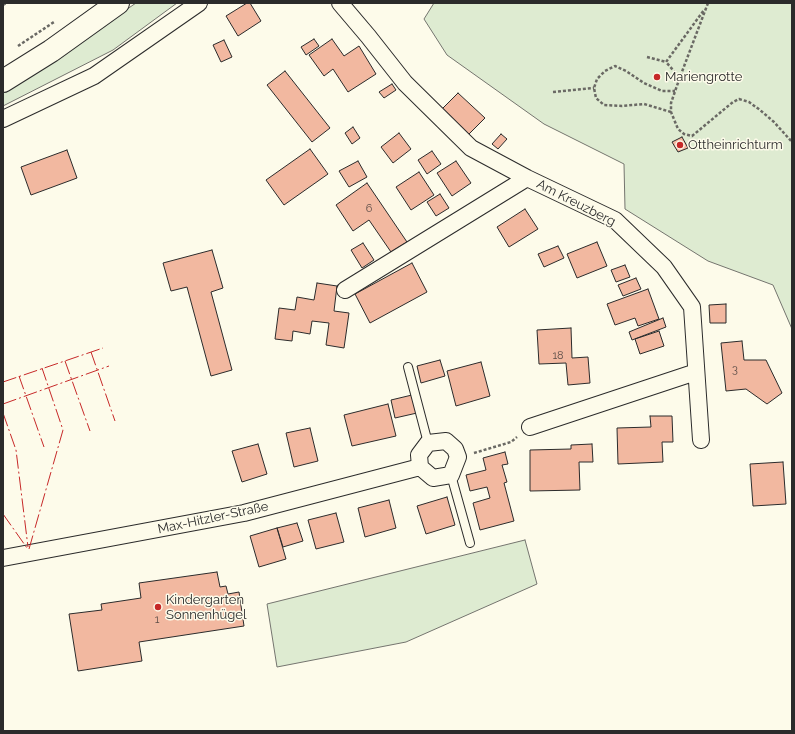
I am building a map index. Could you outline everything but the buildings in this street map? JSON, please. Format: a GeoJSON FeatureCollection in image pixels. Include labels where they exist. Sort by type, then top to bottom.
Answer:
{"type":"FeatureCollection","features":[{"type":"Feature","properties":{"kind":"main road"},"geometry":{"type":"LineString","coordinates":[[3,81],[51,51],[118,3]]}},
{"type":"Feature","properties":{"kind":"street"},"geometry":{"type":"LineString","coordinates":[[3,119],[94,76],[199,3]]}},
{"type":"Feature","properties":{"kind":"street","name":"Am Kreuzberg"},"geometry":{"type":"LineString","coordinates":[[340,3],[405,84],[471,148],[527,178],[615,220],[664,267],[692,307],[702,440]]}},
{"type":"Feature","properties":{"kind":"street","name":"Am Kreuzberg"},"geometry":{"type":"LineString","coordinates":[[345,290],[527,178]]}},
{"type":"Feature","properties":{"kind":"street"},"geometry":{"type":"LineString","coordinates":[[530,427],[696,372]]}},
{"type":"Feature","properties":{"kind":"street"},"geometry":{"type":"LineString","coordinates":[[446,441],[455,449],[458,457],[451,475],[433,478],[420,467],[419,455],[428,442],[446,441]]}},
{"type":"Feature","properties":{"kind":"street","name":"Max-Hitzler-Straße"},"geometry":{"type":"LineString","coordinates":[[3,558],[244,513],[420,467]]}},
{"type":"Feature","properties":{"kind":"lane"},"geometry":{"type":"LineString","coordinates":[[408,367],[428,442]]}},
{"type":"Feature","properties":{"kind":"lane"},"geometry":{"type":"LineString","coordinates":[[451,475],[470,544]]}},
{"type":"Feature","properties":{"kind":"path"},"geometry":{"type":"LineString","coordinates":[[666,62],[707,5]]}},
{"type":"Feature","properties":{"kind":"path"},"geometry":{"type":"LineString","coordinates":[[707,5],[671,102],[671,112],[678,129],[684,134],[692,136],[733,102],[739,99],[749,102],[760,110],[774,122],[792,142]]}},
{"type":"Feature","properties":{"kind":"path"},"geometry":{"type":"LineString","coordinates":[[15,48],[58,20]]}},
{"type":"Feature","properties":{"kind":"path"},"geometry":{"type":"LineString","coordinates":[[648,57],[666,62],[680,77]]}},
{"type":"Feature","properties":{"kind":"path"},"geometry":{"type":"LineString","coordinates":[[671,112],[644,104],[622,106],[604,105],[596,98],[594,88],[598,79],[605,71],[615,66],[626,71],[644,83],[662,91],[675,90]]}},
{"type":"Feature","properties":{"kind":"path"},"geometry":{"type":"LineString","coordinates":[[553,92],[594,88]]}},
{"type":"Feature","properties":{"kind":"path"},"geometry":{"type":"LineString","coordinates":[[458,457],[512,442],[530,427]]}},
{"type":"Feature","properties":{"kind":"green space"},"geometry":{"type":"Polygon","coordinates":[[[136,3],[177,3],[113,50],[3,106],[3,91],[136,3]]]}},
{"type":"Feature","properties":{"kind":"green space"},"geometry":{"type":"Polygon","coordinates":[[[434,3],[792,3],[792,329],[773,285],[708,261],[625,209],[624,164],[544,124],[447,55],[424,19],[434,3]]]}},
{"type":"Feature","properties":{"kind":"green space"},"geometry":{"type":"Polygon","coordinates":[[[525,540],[537,584],[406,642],[277,667],[267,604],[525,540]]]}},
{"type":"Feature","properties":{"kind":"power"},"geometry":{"type":"LineString","coordinates":[[3,382],[103,348]]}},
{"type":"Feature","properties":{"kind":"power"},"geometry":{"type":"LineString","coordinates":[[91,352],[115,421]]}},
{"type":"Feature","properties":{"kind":"power"},"geometry":{"type":"LineString","coordinates":[[65,361],[90,431]]}},
{"type":"Feature","properties":{"kind":"power"},"geometry":{"type":"LineString","coordinates":[[3,404],[109,366]]}},
{"type":"Feature","properties":{"kind":"power"},"geometry":{"type":"LineString","coordinates":[[29,549],[63,430],[42,368]]}},
{"type":"Feature","properties":{"kind":"power"},"geometry":{"type":"LineString","coordinates":[[19,376],[44,447]]}},
{"type":"Feature","properties":{"kind":"power"},"geometry":{"type":"LineString","coordinates":[[3,413],[16,450],[28,547]]}},
{"type":"Feature","properties":{"kind":"power"},"geometry":{"type":"LineString","coordinates":[[3,514],[27,548]]}},
{"type":"Feature","properties":{"kind":"place","name":"Mariengrotte"},"geometry":{"type":"Point","coordinates":[657,77]}},
{"type":"Feature","properties":{"kind":"place","name":"Ottheinrichturm"},"geometry":{"type":"Point","coordinates":[680,145]}},
{"type":"Feature","properties":{"kind":"place","name":"Kindergarten Sonnenhügel"},"geometry":{"type":"Point","coordinates":[158,607]}}]}
